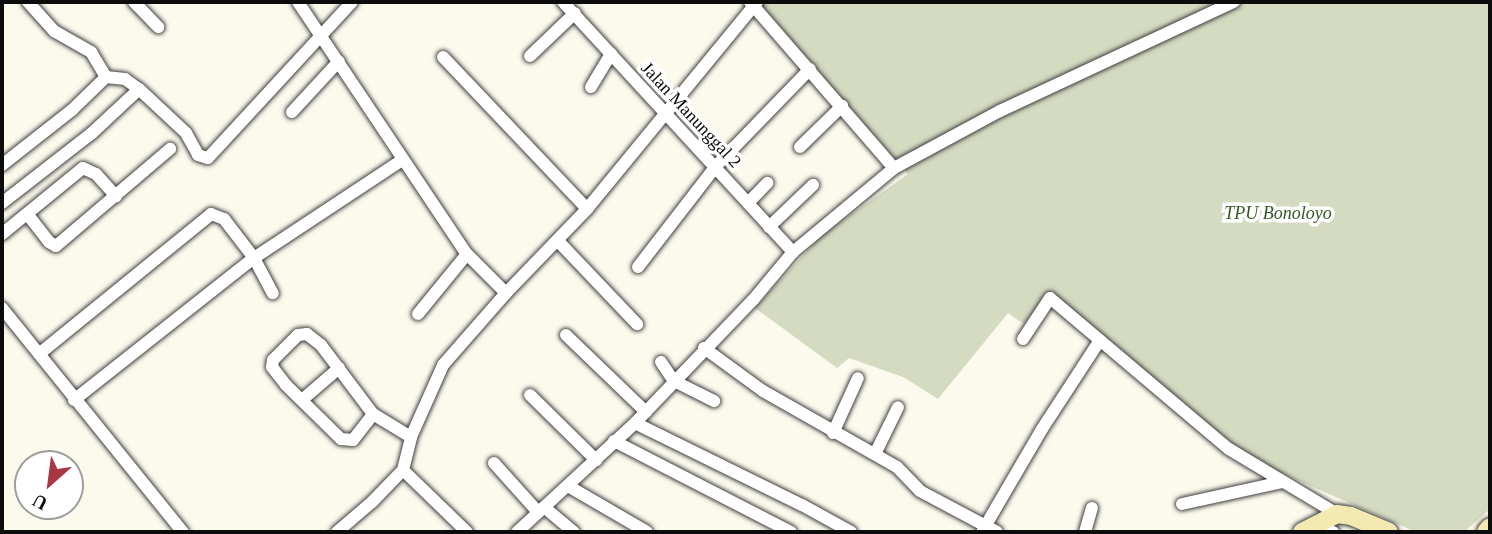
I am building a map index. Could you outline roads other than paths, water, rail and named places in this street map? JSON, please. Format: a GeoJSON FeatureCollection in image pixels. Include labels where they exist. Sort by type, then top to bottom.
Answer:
{"type":"FeatureCollection","features":[{"type":"Feature","properties":{"kind":"main road"},"geometry":{"type":"LineString","coordinates":[[1309,528],[1337,513],[1389,532]]}},
{"type":"Feature","properties":{"kind":"main road"},"geometry":{"type":"LineString","coordinates":[[1486,532],[1490,527]]}},
{"type":"Feature","properties":{"kind":"street"},"geometry":{"type":"LineString","coordinates":[[28,2],[54,31],[91,52],[106,77]]}},
{"type":"Feature","properties":{"kind":"street"},"geometry":{"type":"LineString","coordinates":[[134,2],[158,27]]}},
{"type":"Feature","properties":{"kind":"street"},"geometry":{"type":"LineString","coordinates":[[298,2],[467,254],[506,293]]}},
{"type":"Feature","properties":{"kind":"street"},"geometry":{"type":"LineString","coordinates":[[106,77],[125,79],[139,89],[186,133],[198,155],[208,158],[352,2]]}},
{"type":"Feature","properties":{"kind":"street","name":"Jalan Manunggal 2"},"geometry":{"type":"LineString","coordinates":[[563,2],[793,252]]}},
{"type":"Feature","properties":{"kind":"street"},"geometry":{"type":"LineString","coordinates":[[517,532],[646,412],[704,348],[753,300],[793,252],[894,168],[1000,111],[1234,2]]}},
{"type":"Feature","properties":{"kind":"street"},"geometry":{"type":"LineString","coordinates":[[337,532],[403,470],[411,437],[440,370],[506,293],[587,209],[753,3],[894,168]]}},
{"type":"Feature","properties":{"kind":"street"},"geometry":{"type":"LineString","coordinates":[[530,56],[575,13]]}},
{"type":"Feature","properties":{"kind":"street"},"geometry":{"type":"LineString","coordinates":[[591,88],[611,54]]}},
{"type":"Feature","properties":{"kind":"street"},"geometry":{"type":"LineString","coordinates":[[443,57],[587,209]]}},
{"type":"Feature","properties":{"kind":"street"},"geometry":{"type":"LineString","coordinates":[[292,112],[339,61]]}},
{"type":"Feature","properties":{"kind":"street"},"geometry":{"type":"LineString","coordinates":[[638,267],[716,166],[810,69]]}},
{"type":"Feature","properties":{"kind":"street"},"geometry":{"type":"LineString","coordinates":[[2,165],[72,110],[106,77]]}},
{"type":"Feature","properties":{"kind":"street"},"geometry":{"type":"LineString","coordinates":[[2,203],[92,132],[139,89]]}},
{"type":"Feature","properties":{"kind":"street"},"geometry":{"type":"LineString","coordinates":[[800,147],[842,106]]}},
{"type":"Feature","properties":{"kind":"street"},"geometry":{"type":"LineString","coordinates":[[28,215],[49,242],[56,246],[170,149]]}},
{"type":"Feature","properties":{"kind":"street"},"geometry":{"type":"LineString","coordinates":[[75,400],[254,258],[402,160]]}},
{"type":"Feature","properties":{"kind":"street"},"geometry":{"type":"LineString","coordinates":[[2,234],[83,168],[96,173],[116,196]]}},
{"type":"Feature","properties":{"kind":"street"},"geometry":{"type":"LineString","coordinates":[[748,203],[767,183]]}},
{"type":"Feature","properties":{"kind":"street"},"geometry":{"type":"LineString","coordinates":[[769,227],[813,185]]}},
{"type":"Feature","properties":{"kind":"street"},"geometry":{"type":"LineString","coordinates":[[39,354],[212,214],[224,219],[254,258],[274,293]]}},
{"type":"Feature","properties":{"kind":"street"},"geometry":{"type":"LineString","coordinates":[[558,241],[637,324]]}},
{"type":"Feature","properties":{"kind":"street"},"geometry":{"type":"LineString","coordinates":[[418,314],[467,254]]}},
{"type":"Feature","properties":{"kind":"street"},"geometry":{"type":"LineString","coordinates":[[1023,339],[1050,298],[1229,449],[1282,482],[1321,501],[1337,513]]}},
{"type":"Feature","properties":{"kind":"street"},"geometry":{"type":"LineString","coordinates":[[2,308],[183,532]]}},
{"type":"Feature","properties":{"kind":"street"},"geometry":{"type":"LineString","coordinates":[[373,414],[358,435],[347,442],[286,385],[272,364],[298,335],[307,334],[314,338],[339,368],[373,414],[411,437]]}},
{"type":"Feature","properties":{"kind":"street"},"geometry":{"type":"LineString","coordinates":[[566,335],[646,412]]}},
{"type":"Feature","properties":{"kind":"street"},"geometry":{"type":"LineString","coordinates":[[984,529],[1042,429],[1100,340]]}},
{"type":"Feature","properties":{"kind":"street"},"geometry":{"type":"LineString","coordinates":[[704,348],[764,391],[832,433],[897,467],[920,491],[984,529],[998,532]]}},
{"type":"Feature","properties":{"kind":"street"},"geometry":{"type":"LineString","coordinates":[[661,362],[674,381],[715,401]]}},
{"type":"Feature","properties":{"kind":"street"},"geometry":{"type":"LineString","coordinates":[[302,400],[339,368]]}},
{"type":"Feature","properties":{"kind":"street"},"geometry":{"type":"LineString","coordinates":[[832,433],[858,378]]}},
{"type":"Feature","properties":{"kind":"street"},"geometry":{"type":"LineString","coordinates":[[530,395],[596,460]]}},
{"type":"Feature","properties":{"kind":"street"},"geometry":{"type":"LineString","coordinates":[[876,454],[898,407]]}},
{"type":"Feature","properties":{"kind":"street"},"geometry":{"type":"LineString","coordinates":[[635,423],[851,532]]}},
{"type":"Feature","properties":{"kind":"street"},"geometry":{"type":"LineString","coordinates":[[614,441],[791,532]]}},
{"type":"Feature","properties":{"kind":"street"},"geometry":{"type":"LineString","coordinates":[[494,463],[541,509],[574,532]]}},
{"type":"Feature","properties":{"kind":"street"},"geometry":{"type":"LineString","coordinates":[[403,470],[467,532]]}},
{"type":"Feature","properties":{"kind":"street"},"geometry":{"type":"LineString","coordinates":[[1182,505],[1282,482]]}},
{"type":"Feature","properties":{"kind":"street"},"geometry":{"type":"LineString","coordinates":[[568,486],[647,532]]}},
{"type":"Feature","properties":{"kind":"street"},"geometry":{"type":"LineString","coordinates":[[1085,532],[1092,508]]}},
{"type":"Feature","properties":{"kind":"street"},"geometry":{"type":"LineString","coordinates":[[1309,528],[1333,532]]}},
{"type":"Feature","properties":{"kind":"park label","name":"TPU Bonoloyo"},"geometry":{"type":"Point","coordinates":[1278,213]}}]}
